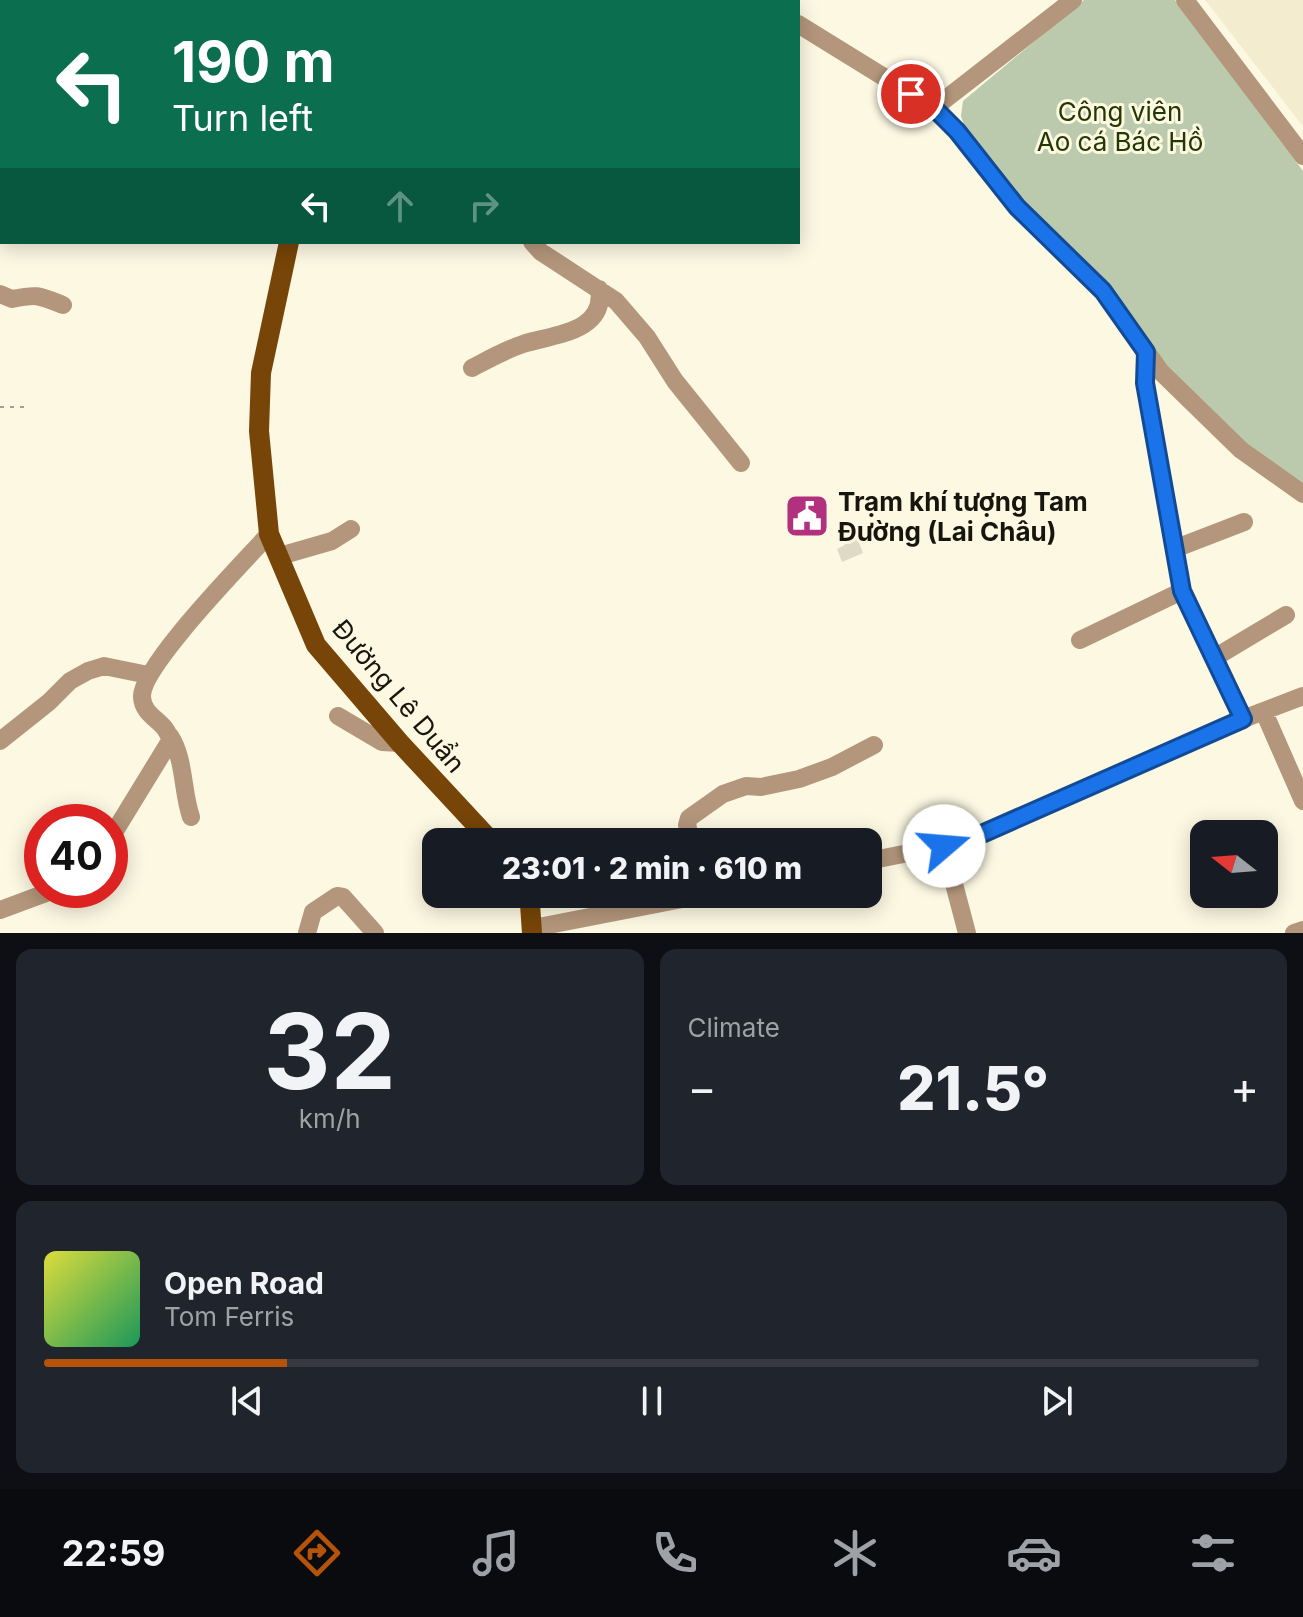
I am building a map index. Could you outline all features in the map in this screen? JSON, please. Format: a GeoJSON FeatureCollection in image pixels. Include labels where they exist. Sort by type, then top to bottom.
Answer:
{"type":"FeatureCollection","features":[{"type":"Feature","properties":{"kind":"main road","name":"Đường Lê Duẩn"},"geometry":{"type":"LineString","coordinates":[[289,244],[261,373],[259,431],[269,534],[316,645],[400,743],[479,828]]}},
{"type":"Feature","properties":{"kind":"main road"},"geometry":{"type":"LineString","coordinates":[[530,908],[532,930]]}},
{"type":"Feature","properties":{"kind":"street"},"geometry":{"type":"LineString","coordinates":[[934,108],[1073,0]]}},
{"type":"Feature","properties":{"kind":"street"},"geometry":{"type":"LineString","coordinates":[[1185,0],[1303,156]]}},
{"type":"Feature","properties":{"kind":"street"},"geometry":{"type":"LineString","coordinates":[[800,25],[934,108],[957,131],[1017,207],[1103,291],[1161,372],[1241,450],[1303,494]]}},
{"type":"Feature","properties":{"kind":"street"},"geometry":{"type":"LineString","coordinates":[[534,244],[541,252],[616,301],[647,337],[675,381],[741,463]]}},
{"type":"Feature","properties":{"kind":"street"},"geometry":{"type":"LineString","coordinates":[[472,368],[527,342],[576,329],[591,319],[599,306],[599,289]]}},
{"type":"Feature","properties":{"kind":"street"},"geometry":{"type":"LineString","coordinates":[[0,294],[12,299],[28,294],[41,296],[63,305]]}},
{"type":"Feature","properties":{"kind":"street"},"geometry":{"type":"LineString","coordinates":[[1146,352],[1145,383],[1182,591],[1243,719]]}},
{"type":"Feature","properties":{"kind":"street"},"geometry":{"type":"LineString","coordinates":[[1174,549],[1244,522]]}},
{"type":"Feature","properties":{"kind":"street"},"geometry":{"type":"LineString","coordinates":[[280,556],[332,541],[351,529]]}},
{"type":"Feature","properties":{"kind":"street"},"geometry":{"type":"LineString","coordinates":[[191,817],[177,747],[163,725],[150,716],[142,704],[141,692],[148,675],[269,534]]}},
{"type":"Feature","properties":{"kind":"street"},"geometry":{"type":"LineString","coordinates":[[1080,640],[1182,591]]}},
{"type":"Feature","properties":{"kind":"street"},"geometry":{"type":"LineString","coordinates":[[1214,658],[1286,615]]}},
{"type":"Feature","properties":{"kind":"street"},"geometry":{"type":"LineString","coordinates":[[0,749],[6,736],[70,681],[88,671],[104,666],[148,675]]}},
{"type":"Feature","properties":{"kind":"street"},"geometry":{"type":"LineString","coordinates":[[882,858],[944,846],[984,833],[1243,719],[1303,696]]}},
{"type":"Feature","properties":{"kind":"street"},"geometry":{"type":"LineString","coordinates":[[1264,712],[1303,801]]}},
{"type":"Feature","properties":{"kind":"street"},"geometry":{"type":"LineString","coordinates":[[338,716],[382,742],[400,743]]}},
{"type":"Feature","properties":{"kind":"street"},"geometry":{"type":"LineString","coordinates":[[128,810],[170,741],[170,736]]}},
{"type":"Feature","properties":{"kind":"street"},"geometry":{"type":"LineString","coordinates":[[688,828],[689,818],[723,794],[746,786],[761,787],[799,779],[832,767],[874,745]]}},
{"type":"Feature","properties":{"kind":"street"},"geometry":{"type":"LineString","coordinates":[[944,846],[962,932]]}},
{"type":"Feature","properties":{"kind":"street"},"geometry":{"type":"LineString","coordinates":[[307,933],[313,912],[337,896],[343,897],[375,933]]}},
{"type":"Feature","properties":{"kind":"street"},"geometry":{"type":"LineString","coordinates":[[0,910],[24,901]]}},
{"type":"Feature","properties":{"kind":"street"},"geometry":{"type":"LineString","coordinates":[[532,930],[639,908]]}},
{"type":"Feature","properties":{"kind":"street"},"geometry":{"type":"LineString","coordinates":[[1294,933],[1303,930]]}},
{"type":"Feature","properties":{"kind":"path"},"geometry":{"type":"LineString","coordinates":[[0,407],[28,407]]}},
{"type":"Feature","properties":{"kind":"shaded area"},"geometry":{"type":"Polygon","coordinates":[[[1205,0],[1303,0],[1303,125],[1302,125],[1205,0]]]}},
{"type":"Feature","properties":{"kind":"green space","name":"Công viên Ao cá Bác Hồ"},"geometry":{"type":"Polygon","coordinates":[[[1084,0],[1175,0],[1303,171],[1303,487],[1248,448],[1196,400],[1139,332],[1107,282],[1013,189],[964,125],[961,116],[963,101],[1084,0]]]}},
{"type":"Feature","properties":{"kind":"building"},"geometry":{"type":"Polygon","coordinates":[[[854,530],[863,553],[842,562],[837,549],[845,545],[840,535],[854,530]]]}},
{"type":"Feature","properties":{"kind":"place","name":"Trạm khí tượng Tam Đường (Lai Châu)"},"geometry":{"type":"Point","coordinates":[807,516]}},
{"type":"Feature","properties":{"kind":"route"},"geometry":{"type":"LineString","coordinates":[[911,94],[934,108],[957,131],[1017,207],[1103,291],[1146,352],[1145,383],[1182,591],[1243,719],[984,833],[944,846]]}}]}
